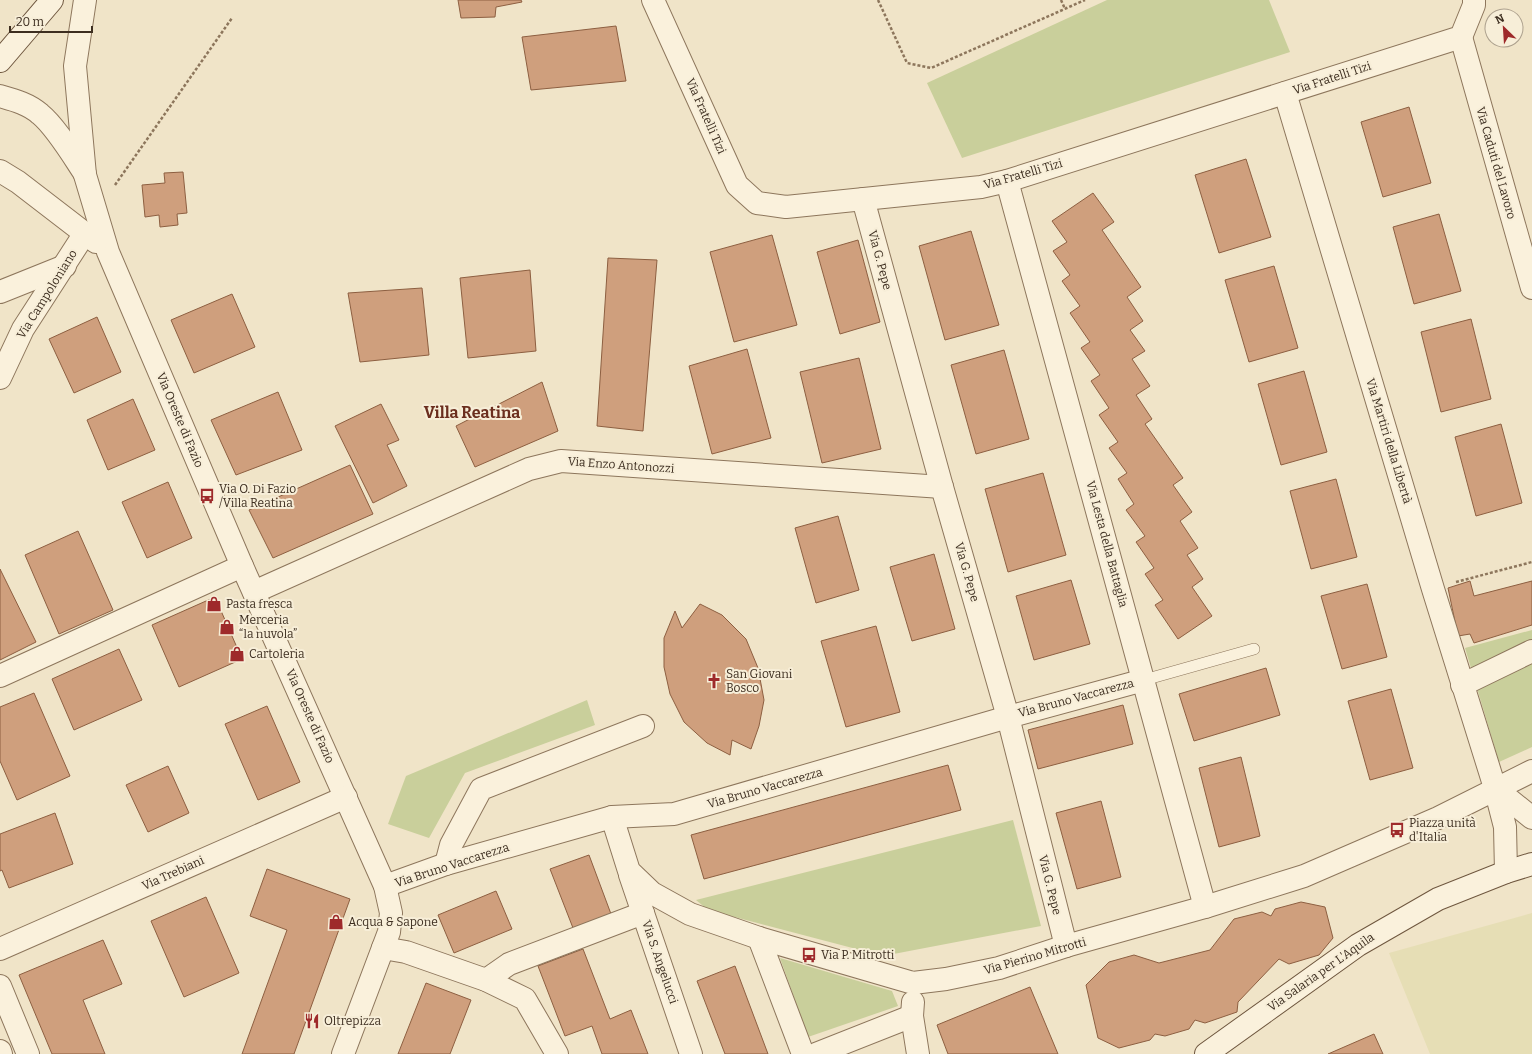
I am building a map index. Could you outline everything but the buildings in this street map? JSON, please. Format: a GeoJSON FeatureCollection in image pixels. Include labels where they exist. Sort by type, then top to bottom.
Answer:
{"type":"FeatureCollection","features":[{"type":"Feature","properties":{"kind":"street"},"geometry":{"type":"LineString","coordinates":[[0,61],[52,0]]}},
{"type":"Feature","properties":{"kind":"street"},"geometry":{"type":"LineString","coordinates":[[85,0],[75,66],[85,175]]}},
{"type":"Feature","properties":{"kind":"street","name":"Via Fratelli Tizi"},"geometry":{"type":"LineString","coordinates":[[653,0],[737,185],[757,203],[786,207],[981,187],[1007,181],[1461,37]]}},
{"type":"Feature","properties":{"kind":"street"},"geometry":{"type":"LineString","coordinates":[[1461,37],[1474,5],[1474,0]]}},
{"type":"Feature","properties":{"kind":"street","name":"Via Caduti del Lavoro"},"geometry":{"type":"LineString","coordinates":[[1461,37],[1532,288]]}},
{"type":"Feature","properties":{"kind":"street","name":"Via Martiri della Libertà"},"geometry":{"type":"LineString","coordinates":[[1285,93],[1433,589],[1495,788]]}},
{"type":"Feature","properties":{"kind":"street"},"geometry":{"type":"LineString","coordinates":[[0,96],[18,101],[40,114],[60,138],[85,175]]}},
{"type":"Feature","properties":{"kind":"street"},"geometry":{"type":"LineString","coordinates":[[0,171],[18,182],[108,252]]}},
{"type":"Feature","properties":{"kind":"street","name":"Via Oreste di Fazio"},"geometry":{"type":"LineString","coordinates":[[85,175],[108,252],[242,566],[385,886],[391,912],[389,932],[343,1054]]}},
{"type":"Feature","properties":{"kind":"street","name":"Via Lesta della Battaglia"},"geometry":{"type":"LineString","coordinates":[[1007,181],[1205,907]]}},
{"type":"Feature","properties":{"kind":"street","name":"Via G. Pepe"},"geometry":{"type":"LineString","coordinates":[[863,199],[942,487],[1008,717],[1066,946]]}},
{"type":"Feature","properties":{"kind":"street","name":"Via Campoloniano"},"geometry":{"type":"LineString","coordinates":[[0,378],[23,329],[85,233]]}},
{"type":"Feature","properties":{"kind":"street"},"geometry":{"type":"LineString","coordinates":[[0,292],[65,266]]}},
{"type":"Feature","properties":{"kind":"street","name":"Via Enzo Antonozzi"},"geometry":{"type":"LineString","coordinates":[[254,592],[529,469],[561,461],[942,487]]}},
{"type":"Feature","properties":{"kind":"street"},"geometry":{"type":"LineString","coordinates":[[0,676],[242,566]]}},
{"type":"Feature","properties":{"kind":"street"},"geometry":{"type":"LineString","coordinates":[[1462,684],[1532,651]]}},
{"type":"Feature","properties":{"kind":"street","name":"Via Bruno Vaccarezza"},"geometry":{"type":"LineString","coordinates":[[385,886],[446,864],[612,817],[674,814],[1008,717],[1144,680]]}},
{"type":"Feature","properties":{"kind":"street"},"geometry":{"type":"LineString","coordinates":[[446,864],[451,845],[481,789],[643,726]]}},
{"type":"Feature","properties":{"kind":"street"},"geometry":{"type":"LineString","coordinates":[[1495,788],[1532,771]]}},
{"type":"Feature","properties":{"kind":"street"},"geometry":{"type":"LineString","coordinates":[[1495,788],[1532,818]]}},
{"type":"Feature","properties":{"kind":"street"},"geometry":{"type":"LineString","coordinates":[[1495,788],[1505,827],[1506,872]]}},
{"type":"Feature","properties":{"kind":"street","name":"Via Pierino Mitrotti"},"geometry":{"type":"LineString","coordinates":[[612,817],[629,871],[652,893],[684,910],[759,938],[913,983],[946,979],[999,968],[1066,946],[1205,907],[1304,876],[1465,806],[1495,788]]}},
{"type":"Feature","properties":{"kind":"street","name":"Via Trebiani"},"geometry":{"type":"LineString","coordinates":[[0,949],[346,797]]}},
{"type":"Feature","properties":{"kind":"street","name":"Via Salaria per L'Aquila"},"geometry":{"type":"LineString","coordinates":[[1206,1054],[1358,944],[1438,899],[1506,872],[1532,864]]}},
{"type":"Feature","properties":{"kind":"street","name":"Via S. Angelucci"},"geometry":{"type":"LineString","coordinates":[[629,871],[691,1054]]}},
{"type":"Feature","properties":{"kind":"street"},"geometry":{"type":"LineString","coordinates":[[486,980],[509,964],[643,913]]}},
{"type":"Feature","properties":{"kind":"street"},"geometry":{"type":"LineString","coordinates":[[759,938],[803,1054]]}},
{"type":"Feature","properties":{"kind":"street"},"geometry":{"type":"LineString","coordinates":[[383,948],[406,952],[486,980],[525,999],[557,1054]]}},
{"type":"Feature","properties":{"kind":"street"},"geometry":{"type":"LineString","coordinates":[[913,983],[912,1016],[918,1054]]}},
{"type":"Feature","properties":{"kind":"street"},"geometry":{"type":"LineString","coordinates":[[0,986],[28,1054]]}},
{"type":"Feature","properties":{"kind":"street"},"geometry":{"type":"LineString","coordinates":[[816,1054],[912,1016]]}},
{"type":"Feature","properties":{"kind":"lane"},"geometry":{"type":"LineString","coordinates":[[1144,680],[1254,650]]}},
{"type":"Feature","properties":{"kind":"path"},"geometry":{"type":"LineString","coordinates":[[878,0],[907,63],[931,68],[1085,0]]}},
{"type":"Feature","properties":{"kind":"path"},"geometry":{"type":"LineString","coordinates":[[1061,0],[1065,9]]}},
{"type":"Feature","properties":{"kind":"path"},"geometry":{"type":"LineString","coordinates":[[97,214],[108,194],[232,18]]}},
{"type":"Feature","properties":{"kind":"path"},"geometry":{"type":"LineString","coordinates":[[1433,589],[1532,562]]}},
{"type":"Feature","properties":{"kind":"shaded area"},"geometry":{"type":"Polygon","coordinates":[[[1532,913],[1532,1054],[1430,1054],[1389,953],[1532,913]]]}},
{"type":"Feature","properties":{"kind":"green space"},"geometry":{"type":"Polygon","coordinates":[[[1107,0],[1269,0],[1290,52],[962,158],[927,83],[1107,0]]]}},
{"type":"Feature","properties":{"kind":"green space"},"geometry":{"type":"Polygon","coordinates":[[[1532,630],[1532,747],[1499,762],[1465,648],[1532,630]]]}},
{"type":"Feature","properties":{"kind":"green space"},"geometry":{"type":"Polygon","coordinates":[[[587,700],[595,725],[465,773],[429,838],[388,824],[406,776],[587,700]]]}},
{"type":"Feature","properties":{"kind":"green space"},"geometry":{"type":"Polygon","coordinates":[[[1013,820],[1041,926],[883,956],[708,910],[696,900],[1013,820]]]}},
{"type":"Feature","properties":{"kind":"green space"},"geometry":{"type":"Polygon","coordinates":[[[780,958],[892,991],[898,1006],[808,1037],[780,958]]]}},
{"type":"Feature","properties":{"kind":"place","name":"Via O. Di Fazio /Villa Reatina"},"geometry":{"type":"Point","coordinates":[207,496]}},
{"type":"Feature","properties":{"kind":"place","name":"Pasta fresca"},"geometry":{"type":"Point","coordinates":[214,604]}},
{"type":"Feature","properties":{"kind":"place","name":"Merceria “la nuvola”"},"geometry":{"type":"Point","coordinates":[227,627]}},
{"type":"Feature","properties":{"kind":"place","name":"Cartoleria"},"geometry":{"type":"Point","coordinates":[237,654]}},
{"type":"Feature","properties":{"kind":"place","name":"San Giovani Bosco"},"geometry":{"type":"Point","coordinates":[714,681]}},
{"type":"Feature","properties":{"kind":"place","name":"Piazza unità d'Italia"},"geometry":{"type":"Point","coordinates":[1397,830]}},
{"type":"Feature","properties":{"kind":"place","name":"Acqua & Sapone"},"geometry":{"type":"Point","coordinates":[336,922]}},
{"type":"Feature","properties":{"kind":"place","name":"Via P. Mitrotti"},"geometry":{"type":"Point","coordinates":[809,955]}},
{"type":"Feature","properties":{"kind":"place","name":"Oltrepizza"},"geometry":{"type":"Point","coordinates":[312,1021]}},
{"type":"Feature","properties":{"kind":"district","name":"Villa Reatina"},"geometry":{"type":"Point","coordinates":[472,412]}}]}
